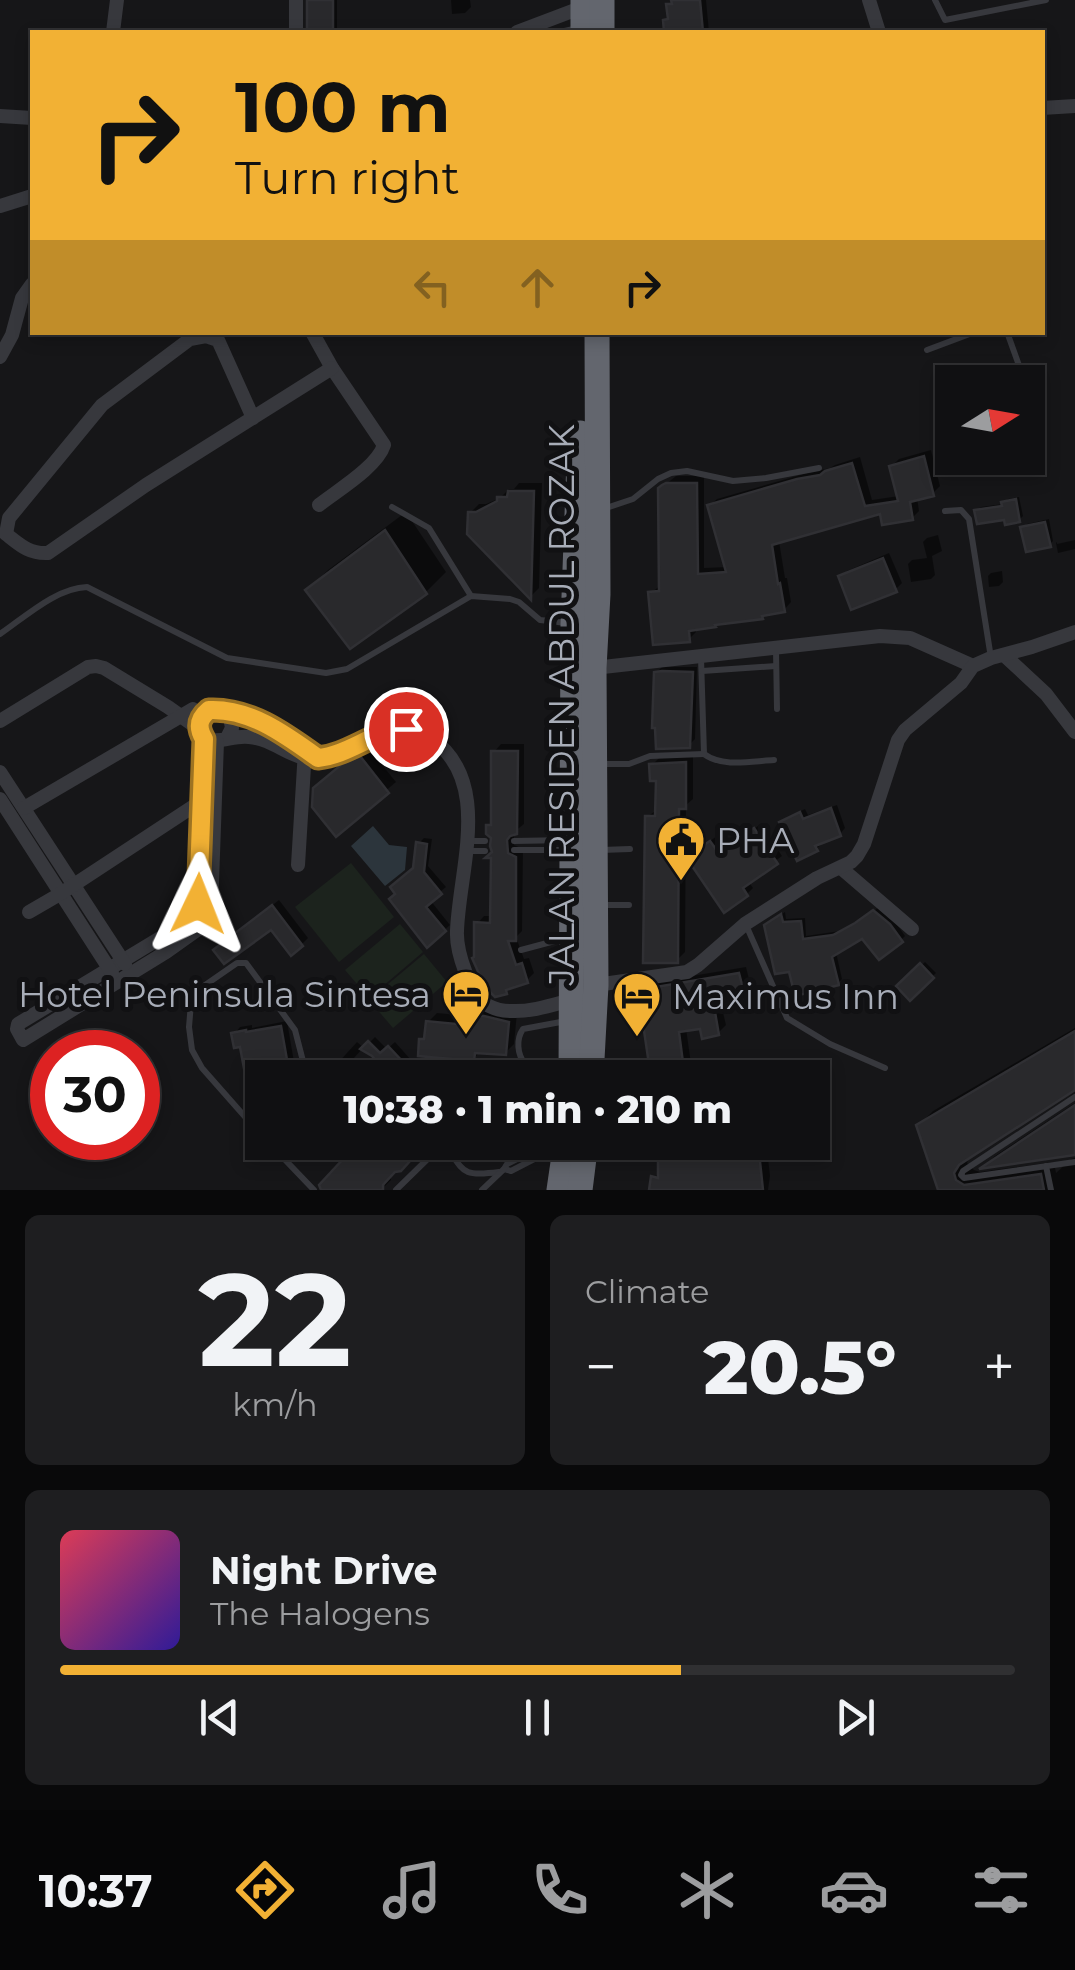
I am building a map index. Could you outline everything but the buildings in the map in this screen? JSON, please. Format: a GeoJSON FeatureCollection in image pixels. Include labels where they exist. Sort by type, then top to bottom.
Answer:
{"type":"FeatureCollection","features":[{"type":"Feature","properties":{"kind":"highway","name":"JALAN RESIDEN ABDUL ROZAK"},"geometry":{"type":"LineString","coordinates":[[575,1060],[596,986],[594,905],[580,847],[573,624],[581,335]]}},
{"type":"Feature","properties":{"kind":"highway","name":"JALAN RESIDEN ABDUL ROZAK"},"geometry":{"type":"LineString","coordinates":[[570,1060],[566,1014],[572,937],[580,847],[594,764],[597,335]]}},
{"type":"Feature","properties":{"kind":"highway"},"geometry":{"type":"LineString","coordinates":[[560,1190],[567,1160]]}},
{"type":"Feature","properties":{"kind":"highway"},"geometry":{"type":"LineString","coordinates":[[573,1160],[580,1190]]}},
{"type":"Feature","properties":{"kind":"street"},"geometry":{"type":"LineString","coordinates":[[113,30],[116,0]]}},
{"type":"Feature","properties":{"kind":"street"},"geometry":{"type":"LineString","coordinates":[[296,0],[296,30]]}},
{"type":"Feature","properties":{"kind":"street"},"geometry":{"type":"LineString","coordinates":[[869,0],[878,30]]}},
{"type":"Feature","properties":{"kind":"street"},"geometry":{"type":"LineString","coordinates":[[527,30],[585,19]]}},
{"type":"Feature","properties":{"kind":"street"},"geometry":{"type":"LineString","coordinates":[[1045,108],[1075,106]]}},
{"type":"Feature","properties":{"kind":"street"},"geometry":{"type":"LineString","coordinates":[[0,116],[30,118]]}},
{"type":"Feature","properties":{"kind":"street"},"geometry":{"type":"LineString","coordinates":[[0,206],[30,197]]}},
{"type":"Feature","properties":{"kind":"street"},"geometry":{"type":"LineString","coordinates":[[0,357],[30,287]]}},
{"type":"Feature","properties":{"kind":"street"},"geometry":{"type":"LineString","coordinates":[[314,335],[384,445],[384,450],[358,475],[319,505]]}},
{"type":"Feature","properties":{"kind":"street"},"geometry":{"type":"LineString","coordinates":[[254,418],[218,340],[206,336],[190,338],[102,404],[8,518],[6,534],[36,554],[48,553],[146,485],[254,418],[332,368]]}},
{"type":"Feature","properties":{"kind":"street"},"geometry":{"type":"LineString","coordinates":[[596,986],[687,972],[745,924],[817,878],[852,862],[864,844],[898,740],[905,730],[961,682],[973,666],[1075,632]]}},
{"type":"Feature","properties":{"kind":"street"},"geometry":{"type":"LineString","coordinates":[[594,668],[702,665],[880,636],[910,638],[973,666]]}},
{"type":"Feature","properties":{"kind":"street"},"geometry":{"type":"LineString","coordinates":[[998,656],[1046,694],[1075,732]]}},
{"type":"Feature","properties":{"kind":"street"},"geometry":{"type":"LineString","coordinates":[[0,721],[96,666],[194,710],[230,716],[232,728],[212,737]]}},
{"type":"Feature","properties":{"kind":"street"},"geometry":{"type":"LineString","coordinates":[[194,710],[212,737],[204,800],[206,863]]}},
{"type":"Feature","properties":{"kind":"street"},"geometry":{"type":"LineString","coordinates":[[194,710],[212,737],[201,917],[179,943],[22,1039],[18,1024],[186,922],[201,917]]}},
{"type":"Feature","properties":{"kind":"street"},"geometry":{"type":"LineString","coordinates":[[24,808],[194,710],[257,719],[309,755]]}},
{"type":"Feature","properties":{"kind":"street"},"geometry":{"type":"LineString","coordinates":[[212,737],[245,736],[290,754],[309,755],[340,754],[394,729],[425,734],[455,763],[468,806],[457,934],[465,970],[476,994],[488,1006],[513,1011],[538,1008],[566,1014]]}},
{"type":"Feature","properties":{"kind":"street"},"geometry":{"type":"LineString","coordinates":[[298,865],[309,755]]}},
{"type":"Feature","properties":{"kind":"street"},"geometry":{"type":"LineString","coordinates":[[0,772],[24,808],[67,890]]}},
{"type":"Feature","properties":{"kind":"street"},"geometry":{"type":"LineString","coordinates":[[0,800],[67,890],[125,978]]}},
{"type":"Feature","properties":{"kind":"street"},"geometry":{"type":"LineString","coordinates":[[29,912],[204,800]]}},
{"type":"Feature","properties":{"kind":"street"},"geometry":{"type":"LineString","coordinates":[[841,868],[912,928]]}},
{"type":"Feature","properties":{"kind":"lane"},"geometry":{"type":"LineString","coordinates":[[935,0],[944,20],[1046,0]]}},
{"type":"Feature","properties":{"kind":"lane"},"geometry":{"type":"LineString","coordinates":[[927,350],[966,335]]}},
{"type":"Feature","properties":{"kind":"lane"},"geometry":{"type":"LineString","coordinates":[[1008,335],[1019,365]]}},
{"type":"Feature","properties":{"kind":"lane"},"geometry":{"type":"LineString","coordinates":[[597,511],[634,499],[670,474],[687,471],[733,481],[819,468]]}},
{"type":"Feature","properties":{"kind":"lane"},"geometry":{"type":"LineString","coordinates":[[392,507],[429,528],[471,596]]}},
{"type":"Feature","properties":{"kind":"lane"},"geometry":{"type":"LineString","coordinates":[[946,511],[967,514],[998,656]]}},
{"type":"Feature","properties":{"kind":"lane"},"geometry":{"type":"LineString","coordinates":[[0,634],[66,591],[87,587],[227,658],[326,673],[346,669],[471,596],[510,599],[540,620],[573,624]]}},
{"type":"Feature","properties":{"kind":"lane"},"geometry":{"type":"LineString","coordinates":[[776,650],[777,709]]}},
{"type":"Feature","properties":{"kind":"lane"},"geometry":{"type":"LineString","coordinates":[[774,760],[722,762],[704,754],[702,665],[776,666]]}},
{"type":"Feature","properties":{"kind":"lane"},"geometry":{"type":"LineString","coordinates":[[594,764],[629,764],[650,756],[704,754]]}},
{"type":"Feature","properties":{"kind":"lane"},"geometry":{"type":"LineString","coordinates":[[466,846],[486,841]]}},
{"type":"Feature","properties":{"kind":"lane"},"geometry":{"type":"LineString","coordinates":[[514,841],[630,850]]}},
{"type":"Feature","properties":{"kind":"lane"},"geometry":{"type":"LineString","coordinates":[[466,846],[485,850]]}},
{"type":"Feature","properties":{"kind":"lane"},"geometry":{"type":"LineString","coordinates":[[514,850],[580,847]]}},
{"type":"Feature","properties":{"kind":"lane"},"geometry":{"type":"LineString","coordinates":[[594,905],[629,905]]}},
{"type":"Feature","properties":{"kind":"lane"},"geometry":{"type":"LineString","coordinates":[[745,924],[787,1018],[830,1044],[886,1068]]}},
{"type":"Feature","properties":{"kind":"lane"},"geometry":{"type":"LineString","coordinates":[[521,950],[572,937]]}},
{"type":"Feature","properties":{"kind":"lane"},"geometry":{"type":"LineString","coordinates":[[245,1117],[202,1068],[192,1050],[191,1003],[198,990],[237,963],[246,963],[295,1030],[303,1060]]}},
{"type":"Feature","properties":{"kind":"lane"},"geometry":{"type":"LineString","coordinates":[[523,1060],[518,1052],[520,1032],[566,1014]]}},
{"type":"Feature","properties":{"kind":"lane"},"geometry":{"type":"LineString","coordinates":[[1075,1097],[964,1170],[961,1176],[1075,1162]]}},
{"type":"Feature","properties":{"kind":"lane"},"geometry":{"type":"LineString","coordinates":[[284,1160],[314,1190]]}},
{"type":"Feature","properties":{"kind":"lane"},"geometry":{"type":"LineString","coordinates":[[396,1190],[426,1160]]}},
{"type":"Feature","properties":{"kind":"lane"},"geometry":{"type":"LineString","coordinates":[[457,1160],[468,1174],[511,1171],[532,1160]]}},
{"type":"Feature","properties":{"kind":"lane"},"geometry":{"type":"LineString","coordinates":[[1046,1166],[1051,1190]]}},
{"type":"Feature","properties":{"kind":"lane"},"geometry":{"type":"LineString","coordinates":[[482,1190],[503,1170]]}},
{"type":"Feature","properties":{"kind":"shaded area"},"geometry":{"type":"Polygon","coordinates":[[[373,826],[389,845],[407,847],[405,870],[385,886],[351,846],[373,826]]]}},
{"type":"Feature","properties":{"kind":"shaded area"},"geometry":{"type":"Polygon","coordinates":[[[351,863],[394,917],[339,962],[295,907],[351,863]]]}},
{"type":"Feature","properties":{"kind":"shaded area"},"geometry":{"type":"Polygon","coordinates":[[[400,924],[423,952],[369,998],[345,970],[400,924]]]}},
{"type":"Feature","properties":{"kind":"shaded area"},"geometry":{"type":"Polygon","coordinates":[[[424,954],[447,982],[393,1028],[369,1000],[424,954]]]}},
{"type":"Feature","properties":{"kind":"place","name":"PHA"},"geometry":{"type":"Point","coordinates":[681,882]}},
{"type":"Feature","properties":{"kind":"place","name":"Hotel Peninsula Sintesa"},"geometry":{"type":"Point","coordinates":[466,1036]}},
{"type":"Feature","properties":{"kind":"place","name":"Maximus Inn"},"geometry":{"type":"Point","coordinates":[637,1038]}},
{"type":"Feature","properties":{"kind":"route"},"geometry":{"type":"LineString","coordinates":[[198,904],[204,800],[204,739],[198,729],[201,717],[209,710],[257,719],[318,758],[340,754],[380,733],[406,729]]}}]}
